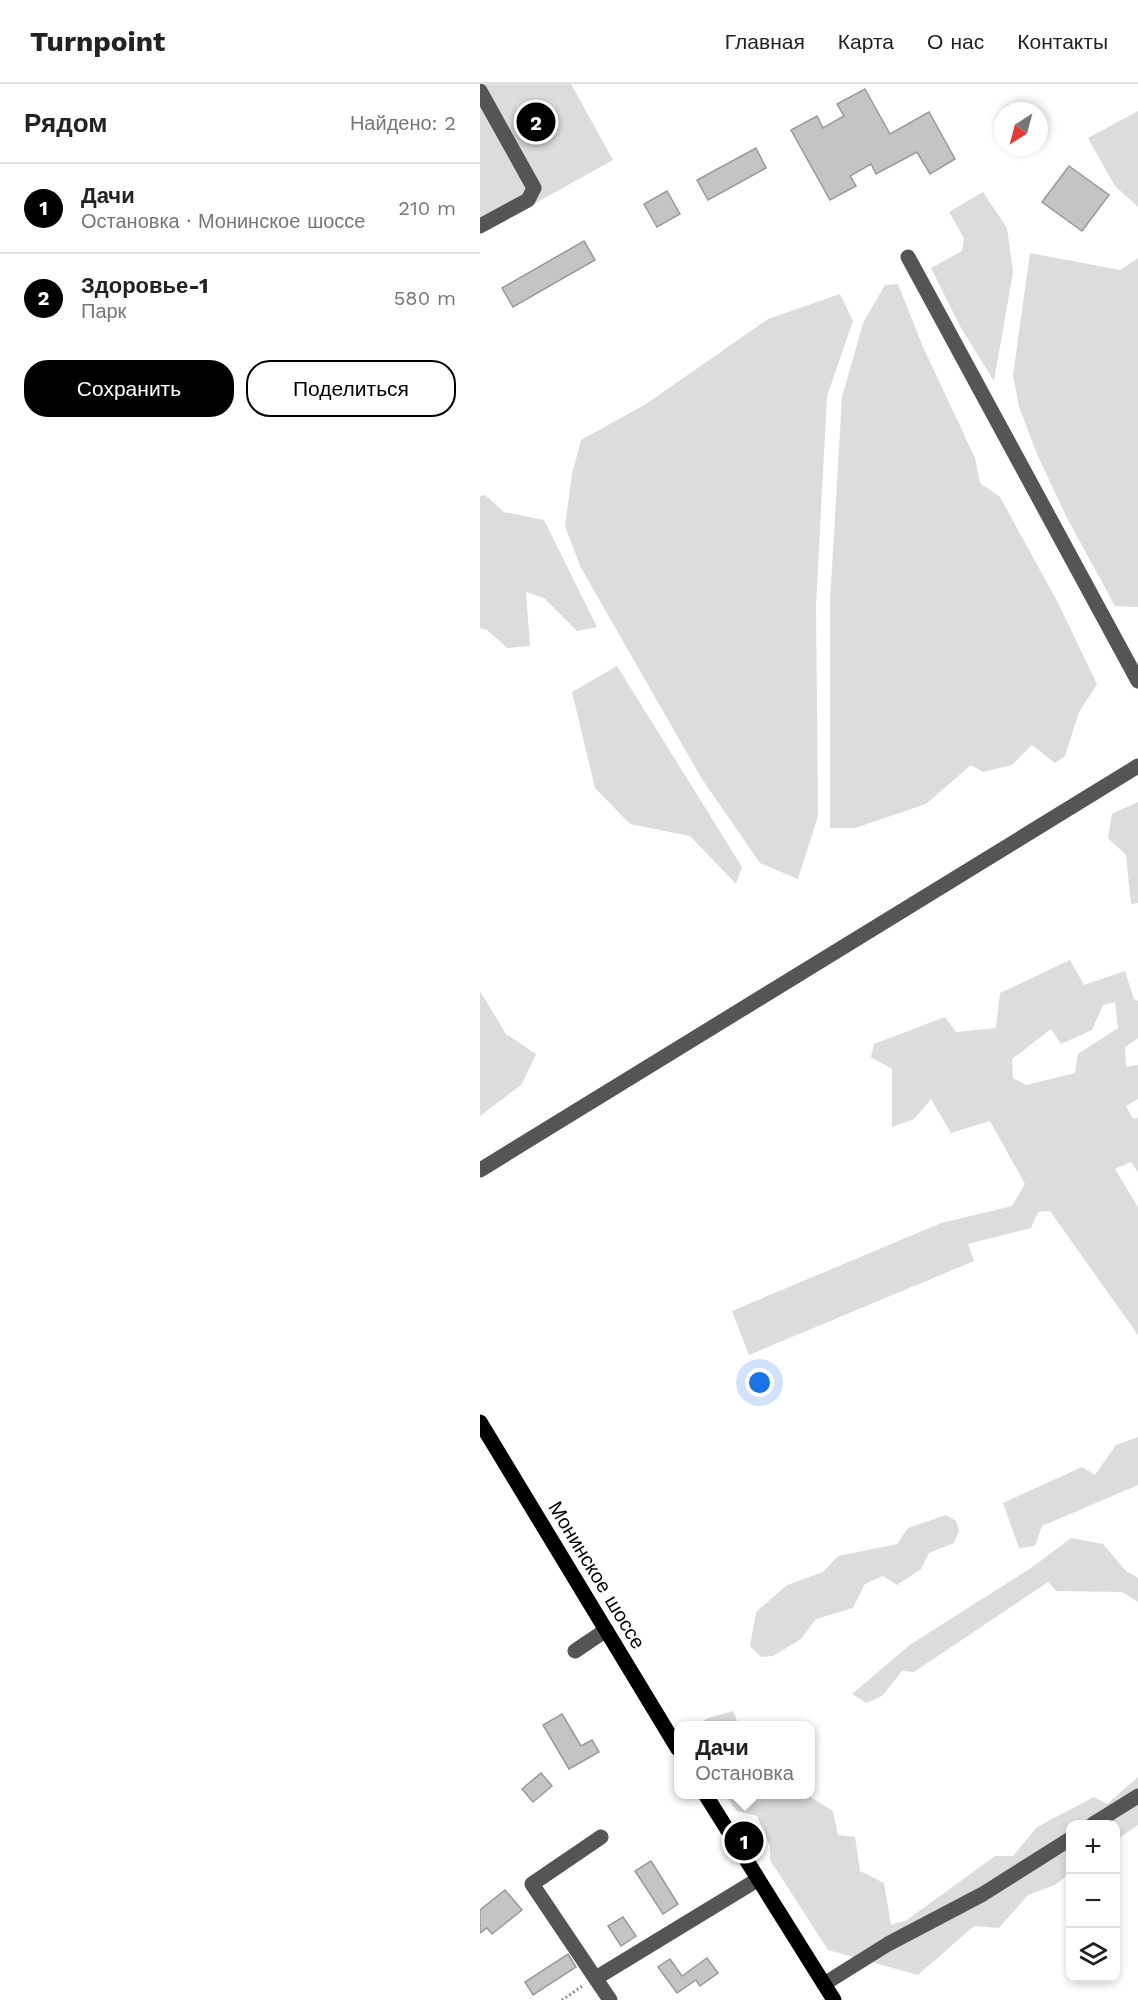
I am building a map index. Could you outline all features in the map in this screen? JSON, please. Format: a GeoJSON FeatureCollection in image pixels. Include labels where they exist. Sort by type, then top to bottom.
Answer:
{"type":"FeatureCollection","features":[{"type":"Feature","properties":{"kind":"main road","name":"Монинское шоссе"},"geometry":{"type":"LineString","coordinates":[[480,1422],[674,1742]]}},
{"type":"Feature","properties":{"kind":"main road"},"geometry":{"type":"LineString","coordinates":[[708,1799],[834,2000]]}},
{"type":"Feature","properties":{"kind":"street"},"geometry":{"type":"LineString","coordinates":[[480,91],[534,188],[528,200],[480,226]]}},
{"type":"Feature","properties":{"kind":"street"},"geometry":{"type":"LineString","coordinates":[[908,257],[1138,681]]}},
{"type":"Feature","properties":{"kind":"street"},"geometry":{"type":"LineString","coordinates":[[480,1170],[1138,766]]}},
{"type":"Feature","properties":{"kind":"street"},"geometry":{"type":"LineString","coordinates":[[575,1651],[606,1630]]}},
{"type":"Feature","properties":{"kind":"street"},"geometry":{"type":"LineString","coordinates":[[1099,1820],[1138,1796]]}},
{"type":"Feature","properties":{"kind":"street"},"geometry":{"type":"LineString","coordinates":[[601,1837],[532,1884],[610,2000]]}},
{"type":"Feature","properties":{"kind":"street"},"geometry":{"type":"LineString","coordinates":[[824,1984],[888,1944],[983,1894],[1066,1842]]}},
{"type":"Feature","properties":{"kind":"street"},"geometry":{"type":"LineString","coordinates":[[596,1978],[758,1880]]}},
{"type":"Feature","properties":{"kind":"path"},"geometry":{"type":"LineString","coordinates":[[562,2000],[596,1978]]}},
{"type":"Feature","properties":{"kind":"shaded area"},"geometry":{"type":"Polygon","coordinates":[[[480,84],[571,84],[613,160],[480,234],[480,84]]]}},
{"type":"Feature","properties":{"kind":"shaded area"},"geometry":{"type":"Polygon","coordinates":[[[1138,111],[1138,207],[1115,186],[1088,138],[1138,111]]]}},
{"type":"Feature","properties":{"kind":"shaded area"},"geometry":{"type":"Polygon","coordinates":[[[983,192],[1007,228],[1013,272],[994,381],[961,328],[931,268],[962,251],[964,238],[949,212],[983,192]]]}},
{"type":"Feature","properties":{"kind":"shaded area"},"geometry":{"type":"Polygon","coordinates":[[[1030,253],[1120,270],[1138,258],[1138,607],[1115,606],[1067,518],[1037,454],[1019,407],[1013,375],[1030,253]]]}},
{"type":"Feature","properties":{"kind":"shaded area"},"geometry":{"type":"Polygon","coordinates":[[[898,284],[923,347],[975,458],[980,483],[1000,497],[1057,601],[1097,684],[1079,712],[1065,756],[1055,763],[1032,745],[1012,765],[983,772],[971,765],[926,804],[855,828],[830,828],[830,602],[842,397],[863,323],[885,285],[898,284]]]}},
{"type":"Feature","properties":{"kind":"shaded area"},"geometry":{"type":"Polygon","coordinates":[[[840,294],[853,321],[827,396],[816,605],[818,816],[798,879],[760,863],[702,779],[581,568],[565,526],[572,474],[581,440],[646,404],[768,319],[840,294]]]}},
{"type":"Feature","properties":{"kind":"shaded area"},"geometry":{"type":"Polygon","coordinates":[[[485,495],[504,512],[544,520],[597,627],[577,631],[544,598],[526,592],[530,646],[507,648],[487,630],[480,628],[480,496],[485,495]]]}},
{"type":"Feature","properties":{"kind":"shaded area"},"geometry":{"type":"Polygon","coordinates":[[[617,666],[742,867],[736,884],[690,836],[630,824],[595,788],[572,692],[617,666]]]}},
{"type":"Feature","properties":{"kind":"shaded area"},"geometry":{"type":"Polygon","coordinates":[[[1138,802],[1138,903],[1131,904],[1126,855],[1108,838],[1112,814],[1138,802]]]}},
{"type":"Feature","properties":{"kind":"shaded area"},"geometry":{"type":"Polygon","coordinates":[[[1070,960],[1084,985],[1125,971],[1134,999],[1138,1001],[1138,1038],[1125,1047],[1126,1067],[1138,1065],[1138,1099],[1126,1106],[1133,1119],[1138,1118],[1138,1172],[1131,1162],[1115,1169],[1138,1207],[1138,1335],[1050,1211],[1038,1212],[1031,1228],[968,1244],[974,1261],[749,1355],[732,1311],[941,1223],[1012,1206],[1025,1184],[990,1121],[951,1133],[931,1099],[914,1119],[892,1127],[892,1069],[871,1057],[874,1044],[945,1017],[956,1032],[996,1028],[1000,993],[1070,960]],[[1115,1002],[1103,1005],[1092,1030],[1061,1044],[1051,1029],[1012,1059],[1013,1078],[1026,1085],[1075,1073],[1078,1054],[1118,1028],[1115,1002]]]}},
{"type":"Feature","properties":{"kind":"shaded area"},"geometry":{"type":"Polygon","coordinates":[[[480,991],[506,1034],[536,1054],[522,1084],[480,1116],[480,991]]]}},
{"type":"Feature","properties":{"kind":"shaded area"},"geometry":{"type":"Polygon","coordinates":[[[1138,1437],[1138,1485],[1042,1526],[1035,1546],[1019,1548],[1003,1503],[1082,1467],[1095,1475],[1116,1445],[1138,1437]]]}},
{"type":"Feature","properties":{"kind":"shaded area"},"geometry":{"type":"Polygon","coordinates":[[[946,1515],[956,1521],[959,1531],[954,1543],[929,1553],[921,1569],[897,1585],[883,1576],[865,1584],[853,1608],[816,1619],[801,1639],[773,1656],[761,1657],[750,1646],[756,1612],[787,1585],[823,1572],[838,1556],[897,1544],[908,1528],[946,1515]]]}},
{"type":"Feature","properties":{"kind":"shaded area"},"geometry":{"type":"Polygon","coordinates":[[[1071,1538],[1103,1544],[1126,1571],[1138,1578],[1138,1602],[1122,1592],[1056,1591],[1048,1582],[914,1672],[902,1671],[882,1696],[866,1703],[852,1694],[911,1644],[1031,1568],[1071,1538]]]}},
{"type":"Feature","properties":{"kind":"shaded area"},"geometry":{"type":"Polygon","coordinates":[[[733,1711],[737,1721],[702,1721],[733,1711]]]}},
{"type":"Feature","properties":{"kind":"shaded area"},"geometry":{"type":"Polygon","coordinates":[[[1138,1777],[1138,1825],[1120,1837],[1120,1820],[1066,1820],[1066,1876],[1055,1885],[1028,1895],[999,1928],[974,1926],[918,1975],[828,1950],[770,1860],[770,1846],[757,1816],[737,1811],[728,1799],[814,1799],[833,1811],[838,1835],[855,1837],[860,1871],[884,1883],[891,1925],[907,1920],[995,1856],[1013,1856],[1037,1827],[1094,1797],[1107,1804],[1138,1777]]]}},
{"type":"Feature","properties":{"kind":"building"},"geometry":{"type":"Polygon","coordinates":[[[865,89],[890,134],[929,112],[955,159],[930,174],[917,152],[876,174],[871,164],[850,176],[856,186],[830,200],[791,130],[817,116],[823,128],[844,116],[837,104],[865,89]]]}},
{"type":"Feature","properties":{"kind":"building"},"geometry":{"type":"Polygon","coordinates":[[[756,148],[766,168],[708,200],[697,180],[756,148]]]}},
{"type":"Feature","properties":{"kind":"building"},"geometry":{"type":"Polygon","coordinates":[[[1069,166],[1109,195],[1082,231],[1042,202],[1069,166]]]}},
{"type":"Feature","properties":{"kind":"building"},"geometry":{"type":"Polygon","coordinates":[[[667,191],[680,214],[657,227],[644,204],[667,191]]]}},
{"type":"Feature","properties":{"kind":"building"},"geometry":{"type":"Polygon","coordinates":[[[584,241],[595,260],[513,307],[502,288],[584,241]]]}},
{"type":"Feature","properties":{"kind":"building"},"geometry":{"type":"Polygon","coordinates":[[[562,1714],[581,1746],[592,1740],[599,1752],[569,1769],[543,1725],[562,1714]]]}},
{"type":"Feature","properties":{"kind":"building"},"geometry":{"type":"Polygon","coordinates":[[[541,1773],[552,1786],[533,1802],[522,1789],[541,1773]]]}},
{"type":"Feature","properties":{"kind":"building"},"geometry":{"type":"Polygon","coordinates":[[[651,1861],[678,1904],[663,1914],[635,1871],[651,1861]]]}},
{"type":"Feature","properties":{"kind":"building"},"geometry":{"type":"Polygon","coordinates":[[[505,1890],[522,1910],[492,1934],[487,1928],[480,1933],[480,1910],[505,1890]]]}},
{"type":"Feature","properties":{"kind":"building"},"geometry":{"type":"Polygon","coordinates":[[[623,1917],[636,1936],[621,1946],[608,1926],[623,1917]]]}},
{"type":"Feature","properties":{"kind":"building"},"geometry":{"type":"Polygon","coordinates":[[[568,1954],[576,1967],[533,1995],[525,1982],[568,1954]]]}},
{"type":"Feature","properties":{"kind":"building"},"geometry":{"type":"Polygon","coordinates":[[[707,1958],[718,1973],[700,1986],[696,1980],[677,1993],[658,1967],[670,1959],[682,1976],[707,1958]]]}},
{"type":"Feature","properties":{"kind":"place","name":"Здоровье-1"},"geometry":{"type":"Point","coordinates":[536,122]}},
{"type":"Feature","properties":{"kind":"place","name":"Дачи"},"geometry":{"type":"Point","coordinates":[744,1841]}}]}
